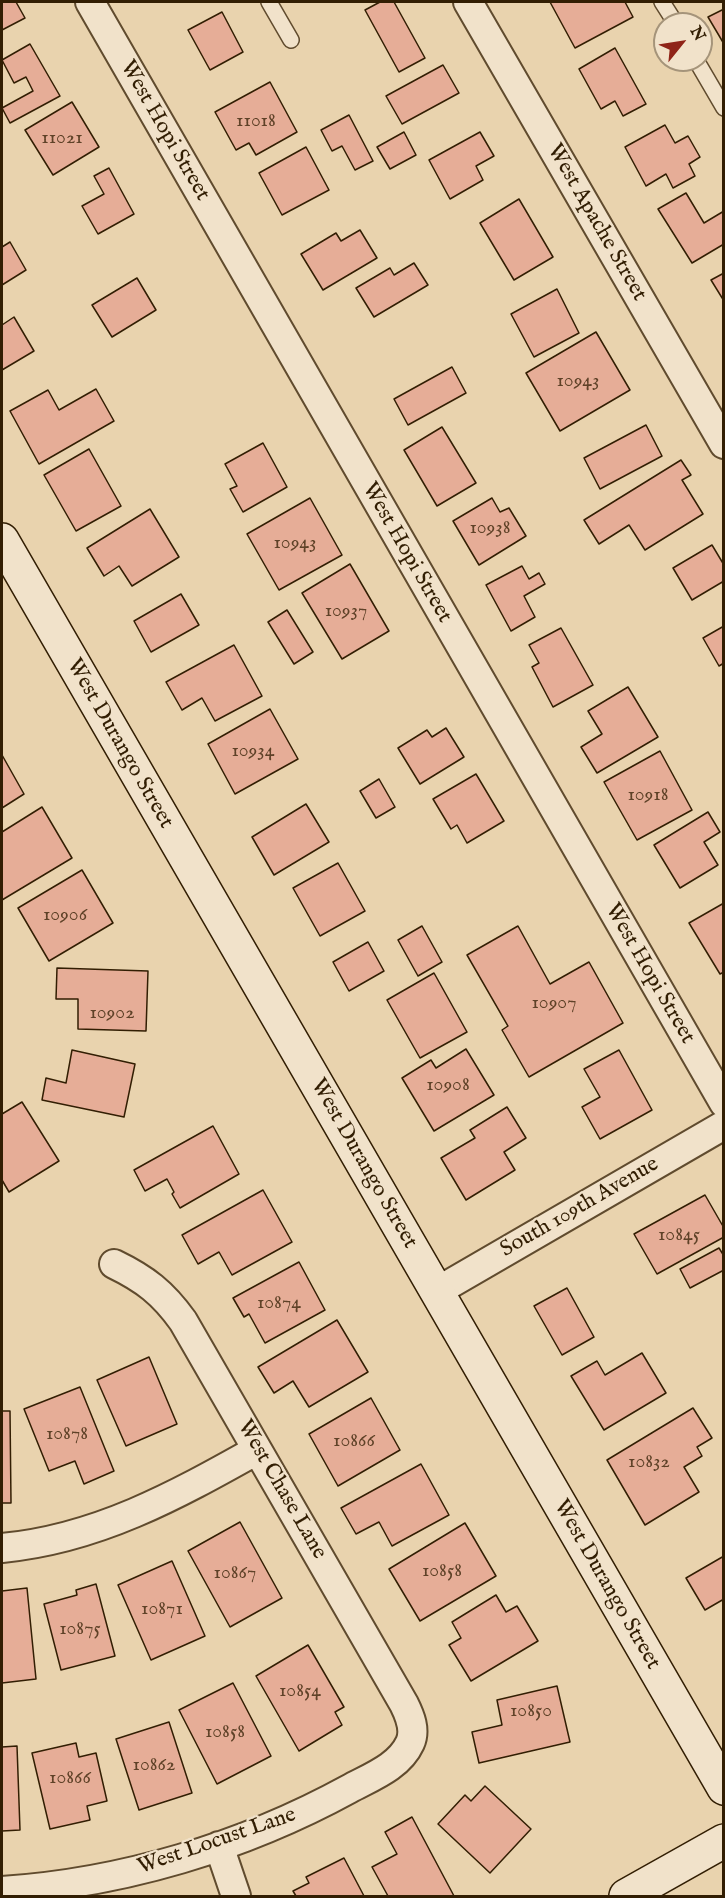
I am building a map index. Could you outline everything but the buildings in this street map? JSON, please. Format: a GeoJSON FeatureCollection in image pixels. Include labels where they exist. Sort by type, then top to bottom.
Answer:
{"type":"FeatureCollection","features":[{"type":"Feature","properties":{"kind":"street","name":"West Hopi Street"},"geometry":{"type":"LineString","coordinates":[[90,2],[723,1103]]}},
{"type":"Feature","properties":{"kind":"street","name":"West Apache Street"},"geometry":{"type":"LineString","coordinates":[[468,2],[723,444]]}},
{"type":"Feature","properties":{"kind":"street","name":"West Durango Street"},"geometry":{"type":"LineString","coordinates":[[2,540],[723,1788]]}},
{"type":"Feature","properties":{"kind":"street","name":"South 109th Avenue"},"geometry":{"type":"LineString","coordinates":[[436,1292],[723,1125]]}},
{"type":"Feature","properties":{"kind":"street","name":"West Chase Lane"},"geometry":{"type":"LineString","coordinates":[[114,1264],[153,1287],[183,1321],[404,1704],[413,1728],[411,1741]]}},
{"type":"Feature","properties":{"kind":"street"},"geometry":{"type":"LineString","coordinates":[[2,1548],[50,1540],[119,1520],[184,1491],[258,1450]]}},
{"type":"Feature","properties":{"kind":"street","name":"West Locust Lane"},"geometry":{"type":"LineString","coordinates":[[2,1891],[108,1877],[151,1867],[219,1846],[327,1802],[384,1770],[405,1752],[411,1741]]}},
{"type":"Feature","properties":{"kind":"street"},"geometry":{"type":"LineString","coordinates":[[626,1896],[723,1841]]}},
{"type":"Feature","properties":{"kind":"street"},"geometry":{"type":"LineString","coordinates":[[219,1846],[236,1896]]}},
{"type":"Feature","properties":{"kind":"lane"},"geometry":{"type":"LineString","coordinates":[[269,2],[291,40]]}},
{"type":"Feature","properties":{"kind":"lane"},"geometry":{"type":"LineString","coordinates":[[703,72],[723,108]]}}]}
